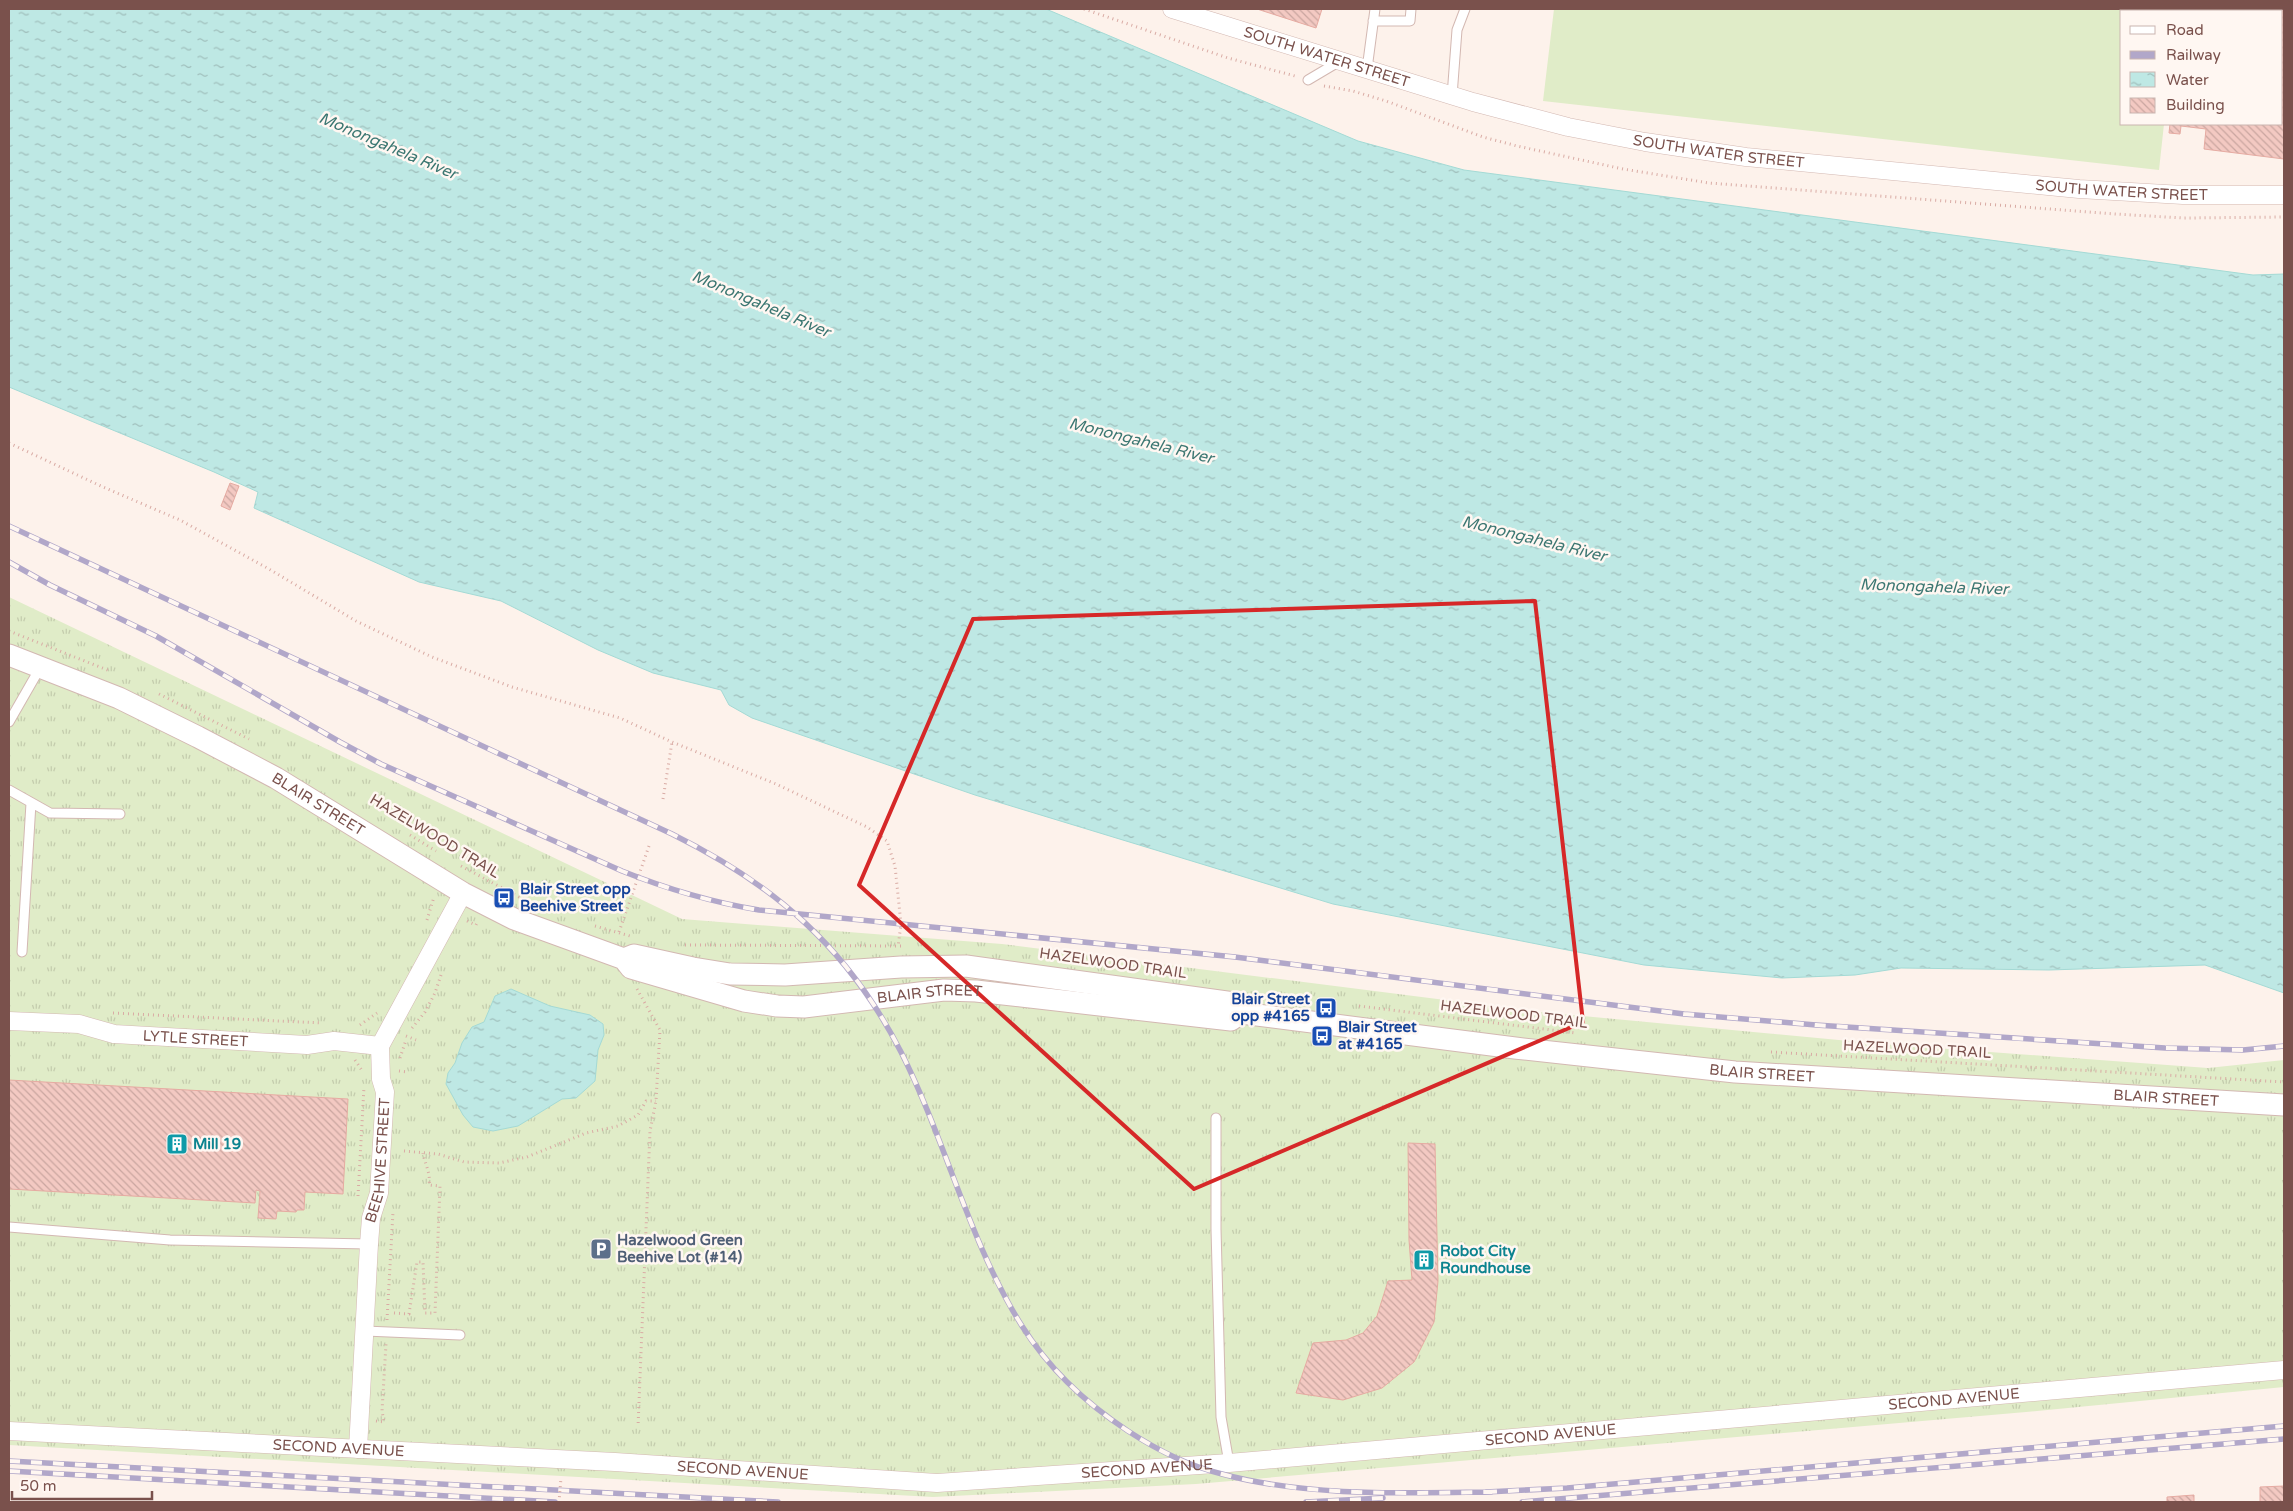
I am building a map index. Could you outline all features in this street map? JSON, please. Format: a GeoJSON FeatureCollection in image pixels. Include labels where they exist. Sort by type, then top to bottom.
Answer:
{"type":"FeatureCollection","features":[{"type":"Feature","properties":{"kind":"street","name":"SOUTH WATER STREET"},"geometry":{"type":"LineString","coordinates":[[1172,9],[1504,111],[1598,133],[1746,158],[2130,192],[2284,195]]}},
{"type":"Feature","properties":{"kind":"street","name":"BLAIR STREET"},"geometry":{"type":"LineString","coordinates":[[9,655],[119,698],[276,778],[463,893],[514,919],[617,957],[631,968],[744,1001],[777,1006],[804,1007],[944,990],[976,991],[1231,1020],[1241,1013],[1525,1049],[1735,1072],[2284,1105]]}},
{"type":"Feature","properties":{"kind":"street"},"geometry":{"type":"LineString","coordinates":[[380,1046],[463,893]]}},
{"type":"Feature","properties":{"kind":"street","name":"BLAIR STREET"},"geometry":{"type":"LineString","coordinates":[[617,957],[634,955],[730,974],[785,975],[901,967],[966,966],[1234,1003],[1241,1013]]}},
{"type":"Feature","properties":{"kind":"street","name":"LYTLE STREET"},"geometry":{"type":"LineString","coordinates":[[9,1021],[79,1024],[114,1034],[307,1045],[334,1041],[380,1046]]}},
{"type":"Feature","properties":{"kind":"street","name":"BEEHIVE STREET"},"geometry":{"type":"LineString","coordinates":[[358,1449],[369,1244],[371,1218],[379,1193],[385,1092],[381,1079],[380,1046]]}},
{"type":"Feature","properties":{"kind":"street","name":"SECOND AVENUE"},"geometry":{"type":"LineString","coordinates":[[9,1431],[615,1462],[937,1483],[1229,1463],[2284,1370]]}},
{"type":"Feature","properties":{"kind":"lane"},"geometry":{"type":"LineString","coordinates":[[1367,69],[1375,9]]}},
{"type":"Feature","properties":{"kind":"lane"},"geometry":{"type":"LineString","coordinates":[[1374,21],[1410,21],[1411,9]]}},
{"type":"Feature","properties":{"kind":"lane"},"geometry":{"type":"LineString","coordinates":[[1452,96],[1457,30],[1466,9]]}},
{"type":"Feature","properties":{"kind":"lane"},"geometry":{"type":"LineString","coordinates":[[1308,80],[1340,61]]}},
{"type":"Feature","properties":{"kind":"lane"},"geometry":{"type":"LineString","coordinates":[[9,722],[40,668]]}},
{"type":"Feature","properties":{"kind":"lane"},"geometry":{"type":"LineString","coordinates":[[9,790],[50,813],[120,814]]}},
{"type":"Feature","properties":{"kind":"lane"},"geometry":{"type":"LineString","coordinates":[[22,952],[31,803]]}},
{"type":"Feature","properties":{"kind":"lane"},"geometry":{"type":"LineString","coordinates":[[1216,1118],[1220,1417],[1229,1463]]}},
{"type":"Feature","properties":{"kind":"lane"},"geometry":{"type":"LineString","coordinates":[[9,1227],[170,1240],[369,1244]]}},
{"type":"Feature","properties":{"kind":"lane"},"geometry":{"type":"LineString","coordinates":[[365,1331],[460,1335]]}},
{"type":"Feature","properties":{"kind":"path"},"geometry":{"type":"LineString","coordinates":[[9,443],[103,487],[180,520],[270,569],[356,621],[432,657],[512,687],[620,718],[672,742],[776,784],[867,827],[887,841],[895,866],[901,924],[898,945],[901,967]]}},
{"type":"Feature","properties":{"kind":"path"},"geometry":{"type":"LineString","coordinates":[[9,631],[117,674]]}},
{"type":"Feature","properties":{"kind":"path"},"geometry":{"type":"LineString","coordinates":[[157,693],[257,744]]}},
{"type":"Feature","properties":{"kind":"path"},"geometry":{"type":"LineString","coordinates":[[663,799],[672,742]]}},
{"type":"Feature","properties":{"kind":"path","name":"HAZELWOOD TRAIL"},"geometry":{"type":"LineString","coordinates":[[405,832],[437,851]]}},
{"type":"Feature","properties":{"kind":"path"},"geometry":{"type":"LineString","coordinates":[[617,957],[618,933],[649,846]]}},
{"type":"Feature","properties":{"kind":"path","name":"HAZELWOOD TRAIL"},"geometry":{"type":"LineString","coordinates":[[454,862],[521,898],[548,908]]}},
{"type":"Feature","properties":{"kind":"path"},"geometry":{"type":"LineString","coordinates":[[464,928],[468,921]]}},
{"type":"Feature","properties":{"kind":"path"},"geometry":{"type":"LineString","coordinates":[[592,925],[635,937]]}},
{"type":"Feature","properties":{"kind":"path"},"geometry":{"type":"LineString","coordinates":[[680,944],[906,946]]}},
{"type":"Feature","properties":{"kind":"path"},"geometry":{"type":"LineString","coordinates":[[400,1080],[400,1057],[405,1042],[412,1028],[426,1012],[444,969]]}},
{"type":"Feature","properties":{"kind":"path"},"geometry":{"type":"LineString","coordinates":[[634,984],[660,1030],[656,1101],[650,1131],[638,1427]]}},
{"type":"Feature","properties":{"kind":"path","name":"HAZELWOOD TRAIL"},"geometry":{"type":"LineString","coordinates":[[1354,1006],[1583,1034]]}},
{"type":"Feature","properties":{"kind":"path"},"geometry":{"type":"LineString","coordinates":[[104,1013],[325,1023]]}},
{"type":"Feature","properties":{"kind":"path"},"geometry":{"type":"LineString","coordinates":[[352,1025],[361,1025],[369,1019]]}},
{"type":"Feature","properties":{"kind":"path","name":"HAZELWOOD TRAIL"},"geometry":{"type":"LineString","coordinates":[[1766,1052],[2284,1082]]}},
{"type":"Feature","properties":{"kind":"path"},"geometry":{"type":"LineString","coordinates":[[353,1058],[365,1076]]}},
{"type":"Feature","properties":{"kind":"path"},"geometry":{"type":"LineString","coordinates":[[357,1204],[364,1086]]}},
{"type":"Feature","properties":{"kind":"path"},"geometry":{"type":"LineString","coordinates":[[404,1151],[438,1154],[464,1162],[499,1163],[527,1157],[586,1133],[618,1126],[638,1115],[646,1101],[656,1101]]}},
{"type":"Feature","properties":{"kind":"path"},"geometry":{"type":"LineString","coordinates":[[394,1313],[409,1314],[417,1262],[423,1262],[425,1313],[435,1313],[440,1186],[429,1185],[430,1177],[425,1168],[423,1153]]}},
{"type":"Feature","properties":{"kind":"path"},"geometry":{"type":"LineString","coordinates":[[384,1422],[382,1411],[393,1206]]}},
{"type":"Feature","properties":{"kind":"path"},"geometry":{"type":"LineString","coordinates":[[559,1502],[561,1478]]}},
{"type":"Feature","properties":{"kind":"highlighted area"},"geometry":{"type":"Polygon","coordinates":[[[1535,601],[1583,1022],[1194,1189],[859,885],[973,619],[1535,601]]]}},
{"type":"Feature","properties":{"kind":"green space"},"geometry":{"type":"Polygon","coordinates":[[[1554,9],[2178,9],[2120,10],[2120,125],[2164,125],[2159,170],[1543,101],[1554,9]]]}},
{"type":"Feature","properties":{"kind":"green space"},"geometry":{"type":"Polygon","coordinates":[[[9,597],[682,919],[1002,944],[1540,1012],[1881,1044],[2208,1068],[2284,1060],[2284,1387],[2026,1412],[1196,1484],[933,1497],[9,1445],[9,597]]]}},
{"type":"Feature","properties":{"kind":"water","name":"Monongahela River"},"geometry":{"type":"Polygon","coordinates":[[[9,9],[1046,9],[1358,141],[1464,170],[2253,275],[2284,274],[2284,993],[2205,965],[2049,970],[1901,968],[1855,975],[1782,978],[1644,965],[1333,904],[975,795],[752,718],[729,705],[721,690],[653,673],[598,650],[501,601],[419,582],[254,508],[258,492],[9,387],[9,9]]]}},
{"type":"Feature","properties":{"kind":"water"},"geometry":{"type":"Polygon","coordinates":[[[511,989],[550,1006],[590,1015],[603,1024],[604,1035],[598,1050],[595,1081],[576,1098],[562,1099],[518,1126],[493,1131],[473,1127],[463,1115],[446,1084],[448,1073],[455,1063],[462,1043],[472,1027],[484,1022],[495,996],[511,989]]]}},
{"type":"Feature","properties":{"kind":"building"},"geometry":{"type":"Polygon","coordinates":[[[1257,9],[1322,9],[1316,28],[1257,9]]]}},
{"type":"Feature","properties":{"kind":"building"},"geometry":{"type":"Polygon","coordinates":[[[2284,9],[2284,159],[2204,149],[2206,129],[2181,126],[2180,134],[2169,133],[2170,125],[2283,125],[2283,10],[2184,10],[2284,9]]]}},
{"type":"Feature","properties":{"kind":"building"},"geometry":{"type":"Polygon","coordinates":[[[230,483],[239,486],[230,510],[221,506],[230,483]]]}},
{"type":"Feature","properties":{"kind":"building","name":"Mill 19"},"geometry":{"type":"Polygon","coordinates":[[[9,1080],[348,1099],[343,1194],[305,1192],[304,1210],[297,1210],[296,1212],[277,1211],[276,1219],[258,1218],[260,1191],[256,1190],[255,1203],[9,1189],[9,1080]]]}},
{"type":"Feature","properties":{"kind":"building","name":"Robot City Roundhouse"},"geometry":{"type":"Polygon","coordinates":[[[1408,1143],[1435,1144],[1438,1281],[1434,1322],[1414,1362],[1382,1388],[1343,1400],[1296,1393],[1313,1343],[1346,1340],[1363,1333],[1377,1316],[1388,1281],[1412,1280],[1409,1240],[1408,1143]]]}},
{"type":"Feature","properties":{"kind":"building"},"geometry":{"type":"Polygon","coordinates":[[[2284,1486],[2284,1502],[2260,1502],[2260,1487],[2284,1486]]]}},
{"type":"Feature","properties":{"kind":"building"},"geometry":{"type":"Polygon","coordinates":[[[2194,1495],[2194,1502],[2167,1502],[2167,1497],[2194,1495]]]}},
{"type":"Feature","properties":{"kind":"railway"},"geometry":{"type":"LineString","coordinates":[[9,526],[672,834],[744,875],[776,898],[805,923],[832,951],[857,981],[880,1015],[901,1052],[917,1086],[987,1260],[1003,1294],[1022,1326],[1044,1357],[1070,1385],[1128,1431],[1162,1451],[1210,1471],[1288,1487],[1391,1493],[1492,1492]]}},
{"type":"Feature","properties":{"kind":"railway"},"geometry":{"type":"LineString","coordinates":[[9,562],[50,585],[156,636],[381,764],[622,871],[656,884],[724,903],[759,910],[1235,957],[1684,1014],[1816,1025],[2165,1048],[2243,1050],[2284,1046]]}},
{"type":"Feature","properties":{"kind":"railway"},"geometry":{"type":"LineString","coordinates":[[1486,1492],[1567,1488],[2284,1426]]}},
{"type":"Feature","properties":{"kind":"railway"},"geometry":{"type":"LineString","coordinates":[[1522,1502],[2284,1439]]}},
{"type":"Feature","properties":{"kind":"railway"},"geometry":{"type":"LineString","coordinates":[[9,1461],[778,1502]]}},
{"type":"Feature","properties":{"kind":"railway"},"geometry":{"type":"LineString","coordinates":[[9,1471],[555,1502]]}},
{"type":"Feature","properties":{"kind":"railway"},"geometry":{"type":"LineString","coordinates":[[1306,1502],[1383,1498]]}},
{"type":"Feature","properties":{"kind":"place","name":"Blair Street opp Beehive Street"},"geometry":{"type":"Point","coordinates":[504,898]}},
{"type":"Feature","properties":{"kind":"place","name":"Blair Street opp #4165"},"geometry":{"type":"Point","coordinates":[1326,1008]}},
{"type":"Feature","properties":{"kind":"place","name":"Blair Street at #4165"},"geometry":{"type":"Point","coordinates":[1322,1036]}},
{"type":"Feature","properties":{"kind":"place","name":"Mill 19"},"geometry":{"type":"Point","coordinates":[177,1144]}},
{"type":"Feature","properties":{"kind":"place","name":"Hazelwood Green Beehive Lot (#14)"},"geometry":{"type":"Point","coordinates":[601,1249]}},
{"type":"Feature","properties":{"kind":"place","name":"Robot City Roundhouse"},"geometry":{"type":"Point","coordinates":[1424,1260]}}]}
